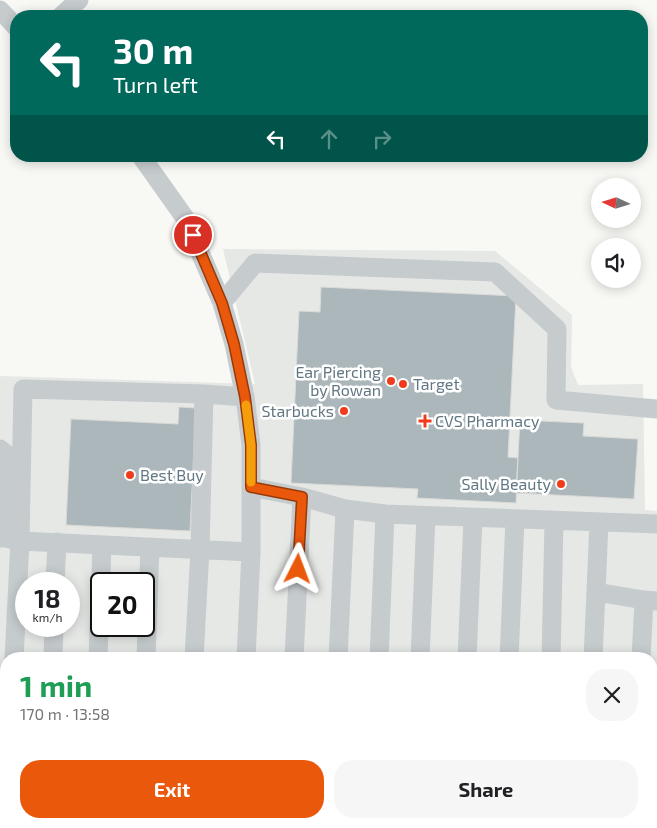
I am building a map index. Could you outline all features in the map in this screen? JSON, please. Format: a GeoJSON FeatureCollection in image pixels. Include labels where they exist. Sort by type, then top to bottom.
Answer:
{"type":"FeatureCollection","features":[{"type":"Feature","properties":{"kind":"street"},"geometry":{"type":"LineString","coordinates":[[68,10],[79,0]]}},
{"type":"Feature","properties":{"kind":"street"},"geometry":{"type":"LineString","coordinates":[[0,10],[10,21]]}},
{"type":"Feature","properties":{"kind":"street"},"geometry":{"type":"LineString","coordinates":[[145,162],[185,218],[222,303],[234,344],[245,397],[251,445],[251,552],[246,652]]}},
{"type":"Feature","properties":{"kind":"street"},"geometry":{"type":"LineString","coordinates":[[222,303],[255,263],[495,272],[557,329],[556,400],[657,409]]}},
{"type":"Feature","properties":{"kind":"street"},"geometry":{"type":"LineString","coordinates":[[14,652],[20,541],[23,389],[204,394],[245,397]]}},
{"type":"Feature","properties":{"kind":"street"},"geometry":{"type":"LineString","coordinates":[[194,652],[200,549],[204,394]]}},
{"type":"Feature","properties":{"kind":"street"},"geometry":{"type":"LineString","coordinates":[[0,450],[6,454],[0,537],[20,541],[251,552]]}},
{"type":"Feature","properties":{"kind":"street"},"geometry":{"type":"LineString","coordinates":[[251,487],[302,497],[345,509],[385,514],[657,524]]}},
{"type":"Feature","properties":{"kind":"street"},"geometry":{"type":"LineString","coordinates":[[294,652],[302,497]]}},
{"type":"Feature","properties":{"kind":"street"},"geometry":{"type":"LineString","coordinates":[[338,652],[345,509]]}},
{"type":"Feature","properties":{"kind":"street"},"geometry":{"type":"LineString","coordinates":[[379,652],[385,514]]}},
{"type":"Feature","properties":{"kind":"street"},"geometry":{"type":"LineString","coordinates":[[420,652],[426,516]]}},
{"type":"Feature","properties":{"kind":"street"},"geometry":{"type":"LineString","coordinates":[[467,652],[472,518]]}},
{"type":"Feature","properties":{"kind":"street"},"geometry":{"type":"LineString","coordinates":[[509,652],[515,519]]}},
{"type":"Feature","properties":{"kind":"street"},"geometry":{"type":"LineString","coordinates":[[551,652],[554,521]]}},
{"type":"Feature","properties":{"kind":"street"},"geometry":{"type":"LineString","coordinates":[[594,652],[599,523]]}},
{"type":"Feature","properties":{"kind":"street"},"geometry":{"type":"LineString","coordinates":[[56,572],[57,542]]}},
{"type":"Feature","properties":{"kind":"street"},"geometry":{"type":"LineString","coordinates":[[98,652],[102,545]]}},
{"type":"Feature","properties":{"kind":"street"},"geometry":{"type":"LineString","coordinates":[[146,652],[150,547]]}},
{"type":"Feature","properties":{"kind":"street"},"geometry":{"type":"LineString","coordinates":[[596,592],[651,600],[642,652]]}},
{"type":"Feature","properties":{"kind":"street"},"geometry":{"type":"LineString","coordinates":[[53,652],[54,637]]}},
{"type":"Feature","properties":{"kind":"shaded area"},"geometry":{"type":"Polygon","coordinates":[[[223,249],[495,251],[572,315],[571,367],[578,385],[643,384],[645,510],[657,511],[657,652],[0,652],[0,376],[255,384],[223,249]]]}},
{"type":"Feature","properties":{"kind":"building","name":"Target"},"geometry":{"type":"Polygon","coordinates":[[[321,287],[516,296],[508,457],[518,458],[516,503],[417,498],[418,489],[291,483],[299,311],[320,312],[321,287]]]}},
{"type":"Feature","properties":{"kind":"building","name":"Best Buy"},"geometry":{"type":"Polygon","coordinates":[[[179,407],[196,408],[190,531],[66,525],[71,419],[178,424],[179,407]]]}},
{"type":"Feature","properties":{"kind":"building"},"geometry":{"type":"Polygon","coordinates":[[[520,420],[584,423],[583,436],[638,439],[634,499],[516,493],[520,420]]]}},
{"type":"Feature","properties":{"kind":"slow traffic"},"geometry":{"type":"LineString","coordinates":[[246,405],[251,445],[251,482]]}},
{"type":"Feature","properties":{"kind":"place","name":"Ear Piercing by Rowan"},"geometry":{"type":"Point","coordinates":[391,381]}},
{"type":"Feature","properties":{"kind":"place","name":"Target"},"geometry":{"type":"Point","coordinates":[403,384]}},
{"type":"Feature","properties":{"kind":"place","name":"Starbucks"},"geometry":{"type":"Point","coordinates":[344,411]}},
{"type":"Feature","properties":{"kind":"place","name":"CVS Pharmacy"},"geometry":{"type":"Point","coordinates":[425,421]}},
{"type":"Feature","properties":{"kind":"place","name":"Best Buy"},"geometry":{"type":"Point","coordinates":[130,475]}},
{"type":"Feature","properties":{"kind":"place","name":"Sally Beauty"},"geometry":{"type":"Point","coordinates":[561,484]}},
{"type":"Feature","properties":{"kind":"route"},"geometry":{"type":"LineString","coordinates":[[193,235],[222,303],[234,344],[245,397],[251,445],[251,487],[302,497],[298,569]]}}]}
